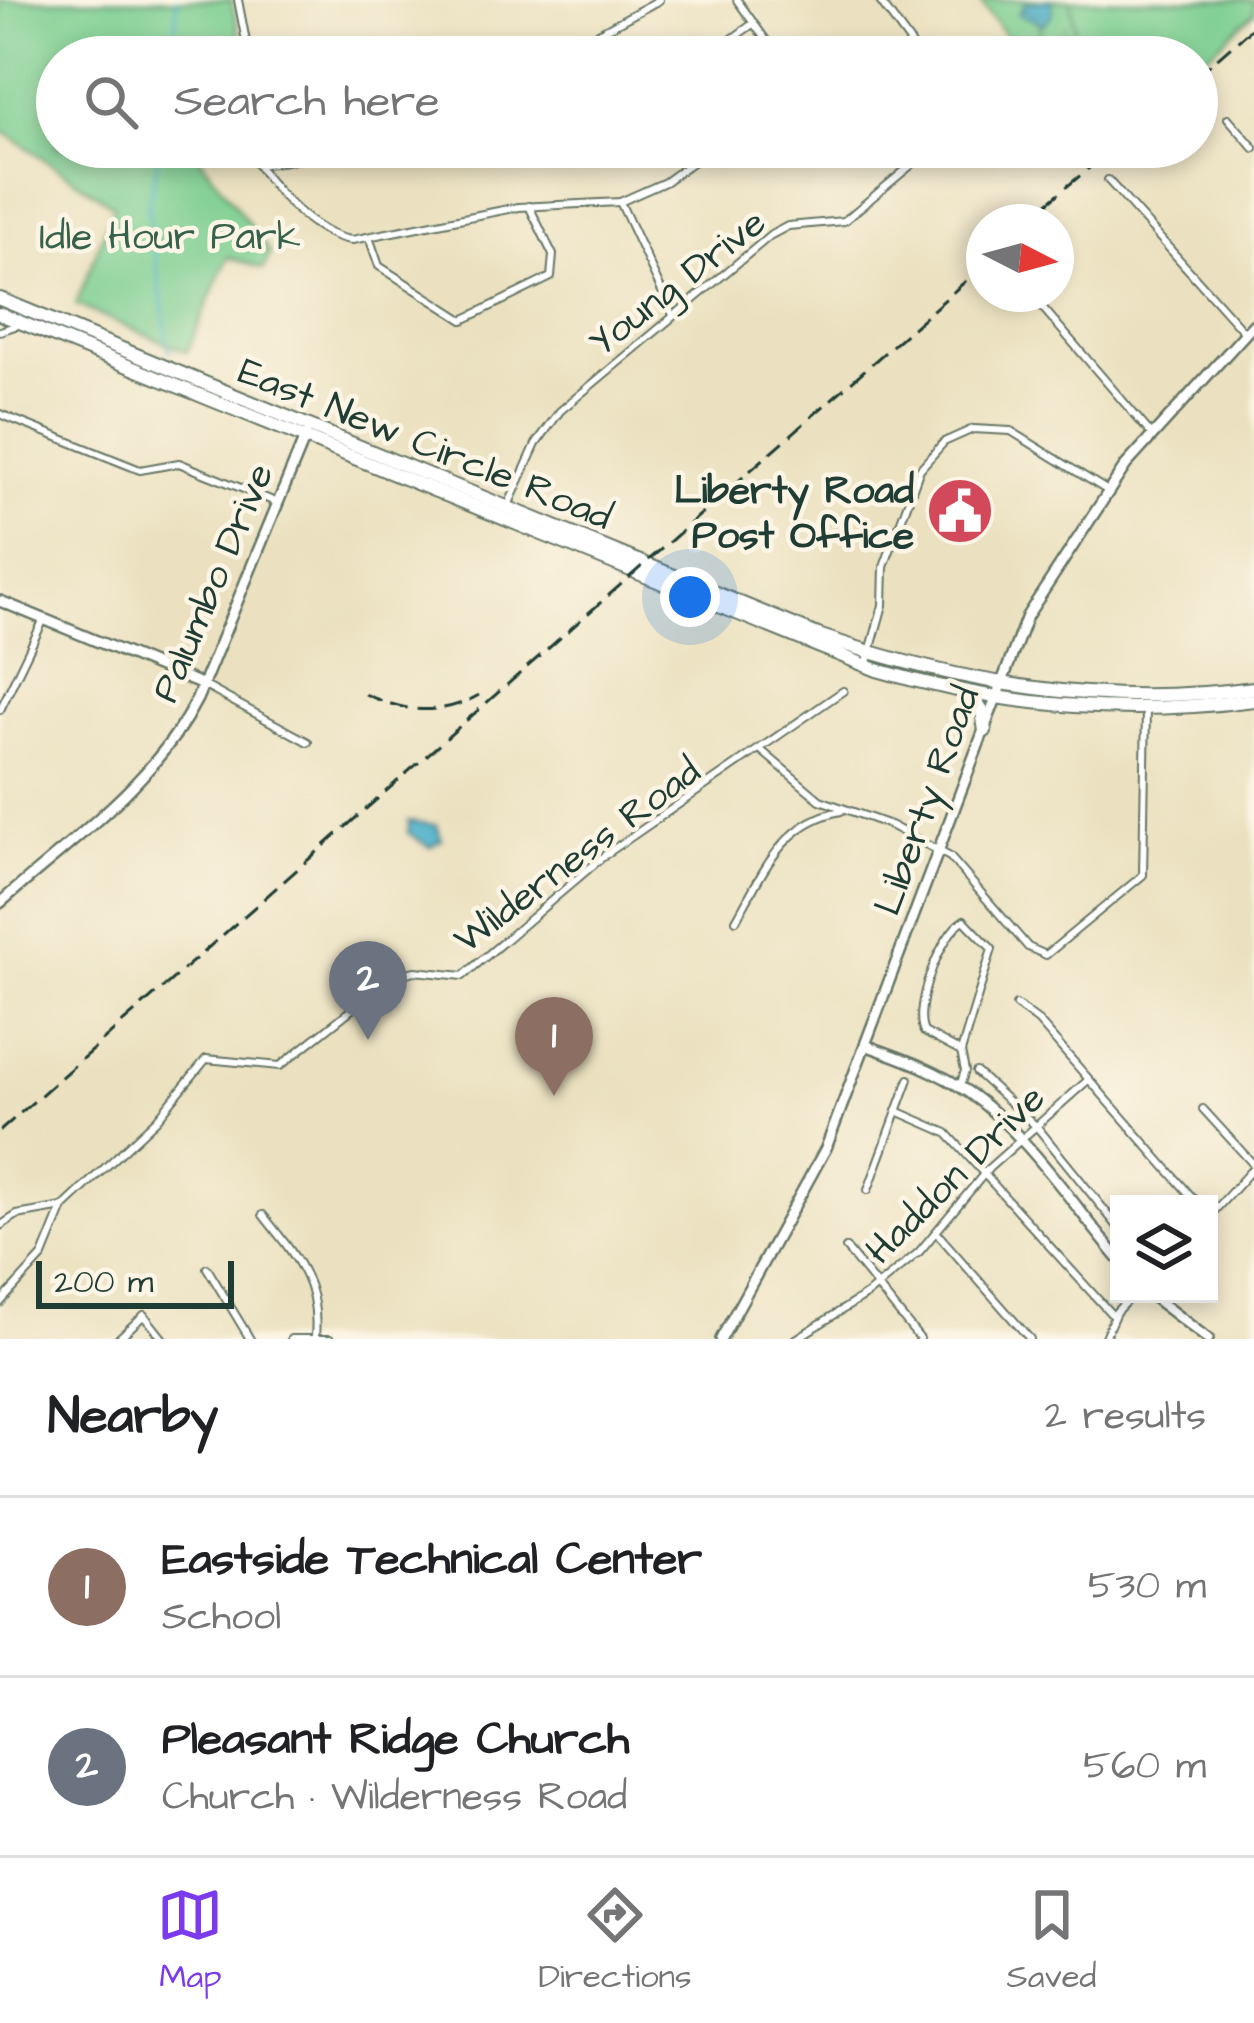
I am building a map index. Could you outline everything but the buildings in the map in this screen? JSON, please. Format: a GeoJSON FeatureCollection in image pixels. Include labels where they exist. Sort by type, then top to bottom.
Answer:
{"type":"FeatureCollection","features":[{"type":"Feature","properties":{"kind":"highway","name":"East New Circle Road"},"geometry":{"type":"LineString","coordinates":[[0,299],[307,432],[868,659],[970,694],[997,691]]}},
{"type":"Feature","properties":{"kind":"highway","name":"East New Circle Road"},"geometry":{"type":"LineString","coordinates":[[0,314],[307,432]]}},
{"type":"Feature","properties":{"kind":"highway","name":"East New Circle Road"},"geometry":{"type":"LineString","coordinates":[[868,659],[997,691],[1149,705],[1254,700]]}},
{"type":"Feature","properties":{"kind":"highway","name":"East New Circle Road"},"geometry":{"type":"LineString","coordinates":[[1149,705],[1254,688]]}},
{"type":"Feature","properties":{"kind":"highway"},"geometry":{"type":"LineString","coordinates":[[970,694],[980,706],[985,731]]}},
{"type":"Feature","properties":{"kind":"street"},"geometry":{"type":"LineString","coordinates":[[238,0],[245,36]]}},
{"type":"Feature","properties":{"kind":"street"},"geometry":{"type":"LineString","coordinates":[[591,36],[658,0]]}},
{"type":"Feature","properties":{"kind":"street"},"geometry":{"type":"LineString","coordinates":[[737,0],[763,36]]}},
{"type":"Feature","properties":{"kind":"street"},"geometry":{"type":"LineString","coordinates":[[879,0],[906,36]]}},
{"type":"Feature","properties":{"kind":"street"},"geometry":{"type":"LineString","coordinates":[[736,36],[754,23]]}},
{"type":"Feature","properties":{"kind":"street"},"geometry":{"type":"LineString","coordinates":[[1228,118],[1254,148]]}},
{"type":"Feature","properties":{"kind":"street"},"geometry":{"type":"LineString","coordinates":[[262,168],[295,206],[327,232],[345,239],[529,206],[620,202],[684,168]]}},
{"type":"Feature","properties":{"kind":"street","name":"Young Drive"},"geometry":{"type":"LineString","coordinates":[[505,514],[536,444],[560,411],[781,229],[844,221],[908,168]]}},
{"type":"Feature","properties":{"kind":"street"},"geometry":{"type":"LineString","coordinates":[[1108,180],[1245,333]]}},
{"type":"Feature","properties":{"kind":"street"},"geometry":{"type":"LineString","coordinates":[[620,202],[673,315]]}},
{"type":"Feature","properties":{"kind":"street"},"geometry":{"type":"LineString","coordinates":[[369,237],[379,266],[463,320],[550,277],[553,255],[529,206]]}},
{"type":"Feature","properties":{"kind":"street"},"geometry":{"type":"LineString","coordinates":[[1047,312],[1152,434]]}},
{"type":"Feature","properties":{"kind":"street","name":"Liberty Road"},"geometry":{"type":"LineString","coordinates":[[721,1339],[818,1167],[1027,616],[1108,491],[1152,434],[1254,324]]}},
{"type":"Feature","properties":{"kind":"street"},"geometry":{"type":"LineString","coordinates":[[0,331],[8,325],[29,325]]}},
{"type":"Feature","properties":{"kind":"street"},"geometry":{"type":"LineString","coordinates":[[0,415],[140,470],[179,463],[278,503]]}},
{"type":"Feature","properties":{"kind":"street"},"geometry":{"type":"LineString","coordinates":[[868,659],[883,604],[884,567],[920,470],[944,442],[973,429],[1011,431],[1108,491]]}},
{"type":"Feature","properties":{"kind":"street","name":"Palumbo Drive"},"geometry":{"type":"LineString","coordinates":[[0,903],[149,770],[178,732],[307,432]]}},
{"type":"Feature","properties":{"kind":"street"},"geometry":{"type":"LineString","coordinates":[[0,601],[202,685],[308,742]]}},
{"type":"Feature","properties":{"kind":"street"},"geometry":{"type":"LineString","coordinates":[[0,710],[44,619]]}},
{"type":"Feature","properties":{"kind":"street"},"geometry":{"type":"LineString","coordinates":[[843,691],[762,751],[812,794],[844,811],[879,820],[950,857],[1032,950],[1055,952],[1146,869],[1149,705]]}},
{"type":"Feature","properties":{"kind":"street","name":"Wilderness Road"},"geometry":{"type":"LineString","coordinates":[[0,1303],[4,1287],[43,1256],[63,1208],[158,1119],[206,1059],[280,1066],[305,1052],[394,976],[415,971],[464,976],[604,856],[762,751]]}},
{"type":"Feature","properties":{"kind":"street"},"geometry":{"type":"LineString","coordinates":[[736,920],[779,844],[809,821],[844,811]]}},
{"type":"Feature","properties":{"kind":"street"},"geometry":{"type":"LineString","coordinates":[[960,1087],[966,1064],[961,1052],[924,1032],[919,1017],[949,935],[964,920],[986,937],[992,954],[961,1052]]}},
{"type":"Feature","properties":{"kind":"street"},"geometry":{"type":"LineString","coordinates":[[1016,1005],[1037,1021],[1190,1195]]}},
{"type":"Feature","properties":{"kind":"street"},"geometry":{"type":"LineString","coordinates":[[865,1045],[960,1087],[1020,1142],[1110,1248]]}},
{"type":"Feature","properties":{"kind":"street"},"geometry":{"type":"LineString","coordinates":[[976,1072],[1037,1127],[1110,1217]]}},
{"type":"Feature","properties":{"kind":"street"},"geometry":{"type":"LineString","coordinates":[[868,1190],[909,1079]]}},
{"type":"Feature","properties":{"kind":"street","name":"Haddon Drive"},"geometry":{"type":"LineString","coordinates":[[796,1339],[877,1287],[938,1233],[983,1174],[1088,1081]]}},
{"type":"Feature","properties":{"kind":"street"},"geometry":{"type":"LineString","coordinates":[[1203,1109],[1254,1166],[1218,1207]]}},
{"type":"Feature","properties":{"kind":"street"},"geometry":{"type":"LineString","coordinates":[[897,1111],[947,1133],[1113,1316]]}},
{"type":"Feature","properties":{"kind":"street"},"geometry":{"type":"LineString","coordinates":[[0,1226],[17,1215],[63,1208]]}},
{"type":"Feature","properties":{"kind":"street"},"geometry":{"type":"LineString","coordinates":[[1089,1223],[1104,1210]]}},
{"type":"Feature","properties":{"kind":"street"},"geometry":{"type":"LineString","coordinates":[[263,1215],[311,1278],[317,1307],[315,1336]]}},
{"type":"Feature","properties":{"kind":"street"},"geometry":{"type":"LineString","coordinates":[[938,1233],[1030,1339]]}},
{"type":"Feature","properties":{"kind":"street"},"geometry":{"type":"LineString","coordinates":[[845,1248],[920,1339]]}},
{"type":"Feature","properties":{"kind":"street"},"geometry":{"type":"LineString","coordinates":[[207,1268],[250,1339]]}},
{"type":"Feature","properties":{"kind":"street"},"geometry":{"type":"LineString","coordinates":[[1104,1339],[1113,1316],[1125,1303]]}},
{"type":"Feature","properties":{"kind":"street"},"geometry":{"type":"LineString","coordinates":[[1161,1303],[1208,1339]]}},
{"type":"Feature","properties":{"kind":"street"},"geometry":{"type":"LineString","coordinates":[[118,1339],[144,1315],[164,1339]]}},
{"type":"Feature","properties":{"kind":"street"},"geometry":{"type":"LineString","coordinates":[[292,1339],[330,1339]]}},
{"type":"Feature","properties":{"kind":"green space","name":"Idle Hour Park"},"geometry":{"type":"Polygon","coordinates":[[[0,0],[231,0],[240,36],[36,36],[36,153],[0,129],[0,0]]]}},
{"type":"Feature","properties":{"kind":"green space"},"geometry":{"type":"Polygon","coordinates":[[[979,0],[1254,0],[1254,13],[1218,45],[1218,36],[1006,36],[979,0]]]}},
{"type":"Feature","properties":{"kind":"green space"},"geometry":{"type":"Polygon","coordinates":[[[1044,0],[1071,0],[1073,36],[1042,36],[1044,0]]]}},
{"type":"Feature","properties":{"kind":"green space","name":"Idle Hour Park"},"geometry":{"type":"Polygon","coordinates":[[[58,168],[207,168],[270,253],[264,269],[228,257],[187,352],[76,305],[114,206],[58,168]]]}},
{"type":"Feature","properties":{"kind":"water"},"geometry":{"type":"Polygon","coordinates":[[[1052,0],[1052,14],[1044,24],[1019,14],[1025,3],[1052,0]]]}},
{"type":"Feature","properties":{"kind":"water"},"geometry":{"type":"Polygon","coordinates":[[[409,821],[437,825],[442,840],[429,847],[408,833],[409,821]]]}},
{"type":"Feature","properties":{"kind":"waterway"},"geometry":{"type":"LineString","coordinates":[[175,27],[177,0]]}},
{"type":"Feature","properties":{"kind":"waterway"},"geometry":{"type":"LineString","coordinates":[[156,168],[148,207],[169,351]]}},
{"type":"Feature","properties":{"kind":"railway"},"geometry":{"type":"LineString","coordinates":[[1218,58],[1254,26]]}},
{"type":"Feature","properties":{"kind":"railway"},"geometry":{"type":"LineString","coordinates":[[1046,204],[1089,168]]}},
{"type":"Feature","properties":{"kind":"railway"},"geometry":{"type":"LineString","coordinates":[[0,1131],[966,281]]}},
{"type":"Feature","properties":{"kind":"railway"},"geometry":{"type":"LineString","coordinates":[[365,694],[422,710],[450,707],[479,695]]}},
{"type":"Feature","properties":{"kind":"place","name":"Liberty Road Post Office"},"geometry":{"type":"Point","coordinates":[960,511]}},
{"type":"Feature","properties":{"kind":"place","name":"Pleasant Ridge Church"},"geometry":{"type":"Point","coordinates":[368,1040]}},
{"type":"Feature","properties":{"kind":"place","name":"Eastside Technical Center"},"geometry":{"type":"Point","coordinates":[554,1096]}}]}
